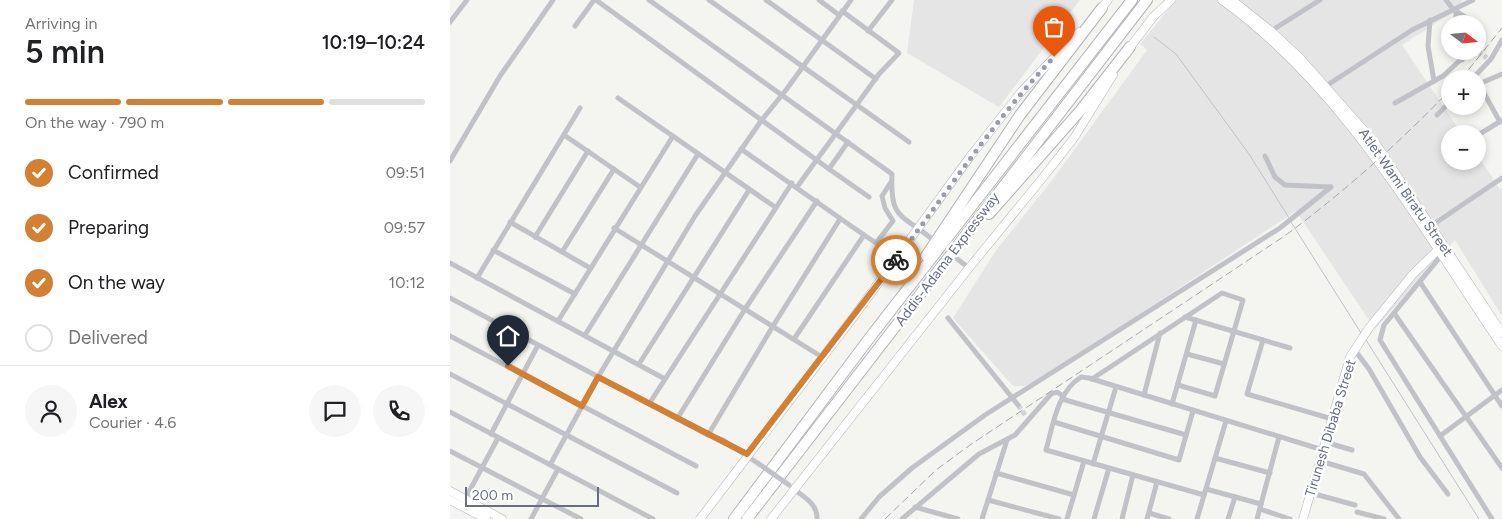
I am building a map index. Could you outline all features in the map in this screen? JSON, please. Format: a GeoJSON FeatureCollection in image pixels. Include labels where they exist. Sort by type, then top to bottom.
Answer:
{"type":"FeatureCollection","features":[{"type":"Feature","properties":{"kind":"highway","name":"Addis-Adama Expressway"},"geometry":{"type":"LineString","coordinates":[[734,519],[891,311],[1131,0]]}},
{"type":"Feature","properties":{"kind":"highway","name":"Addis-Adama Expressway"},"geometry":{"type":"LineString","coordinates":[[748,519],[1147,0]]}},
{"type":"Feature","properties":{"kind":"highway"},"geometry":{"type":"LineString","coordinates":[[891,311],[1020,115],[1105,4]]}},
{"type":"Feature","properties":{"kind":"highway"},"geometry":{"type":"LineString","coordinates":[[945,263],[1026,174],[1130,47]]}},
{"type":"Feature","properties":{"kind":"street"},"geometry":{"type":"LineString","coordinates":[[450,22],[467,0]]}},
{"type":"Feature","properties":{"kind":"street"},"geometry":{"type":"LineString","coordinates":[[450,161],[500,76],[553,0]]}},
{"type":"Feature","properties":{"kind":"street"},"geometry":{"type":"LineString","coordinates":[[575,26],[595,0],[869,197]]}},
{"type":"Feature","properties":{"kind":"street"},"geometry":{"type":"LineString","coordinates":[[649,0],[782,93],[892,174],[891,197],[894,209],[932,239]]}},
{"type":"Feature","properties":{"kind":"street"},"geometry":{"type":"LineString","coordinates":[[709,0],[909,142]]}},
{"type":"Feature","properties":{"kind":"street"},"geometry":{"type":"LineString","coordinates":[[766,0],[876,79]]}},
{"type":"Feature","properties":{"kind":"street"},"geometry":{"type":"LineString","coordinates":[[797,187],[857,104],[898,53],[868,30],[819,0]]}},
{"type":"Feature","properties":{"kind":"street"},"geometry":{"type":"LineString","coordinates":[[550,465],[598,377],[724,172],[786,90],[850,0]]}},
{"type":"Feature","properties":{"kind":"street"},"geometry":{"type":"LineString","coordinates":[[868,30],[892,0]]}},
{"type":"Feature","properties":{"kind":"street"},"geometry":{"type":"LineString","coordinates":[[772,519],[792,487],[1074,138],[1130,47],[1153,17],[1171,0]]}},
{"type":"Feature","properties":{"kind":"street"},"geometry":{"type":"LineString","coordinates":[[1222,0],[1237,8],[1287,51],[1313,81],[1374,157],[1502,346]]}},
{"type":"Feature","properties":{"kind":"street","name":"Atlet Wami Biratu Street"},"geometry":{"type":"LineString","coordinates":[[1232,0],[1237,8],[1271,31],[1287,51],[1326,86],[1376,144],[1502,333]]}},
{"type":"Feature","properties":{"kind":"street"},"geometry":{"type":"LineString","coordinates":[[1271,31],[1320,0]]}},
{"type":"Feature","properties":{"kind":"street"},"geometry":{"type":"LineString","coordinates":[[1446,0],[1462,15]]}},
{"type":"Feature","properties":{"kind":"street"},"geometry":{"type":"LineString","coordinates":[[1326,86],[1430,20],[1473,0]]}},
{"type":"Feature","properties":{"kind":"street"},"geometry":{"type":"LineString","coordinates":[[700,519],[747,454],[919,229],[969,158],[1021,92],[1105,4]]}},
{"type":"Feature","properties":{"kind":"street"},"geometry":{"type":"LineString","coordinates":[[1455,10],[1455,15]]}},
{"type":"Feature","properties":{"kind":"street"},"geometry":{"type":"LineString","coordinates":[[1430,20],[1428,46],[1434,81]]}},
{"type":"Feature","properties":{"kind":"street"},"geometry":{"type":"LineString","coordinates":[[1482,70],[1501,44]]}},
{"type":"Feature","properties":{"kind":"street"},"geometry":{"type":"LineString","coordinates":[[1395,103],[1434,81],[1462,60]]}},
{"type":"Feature","properties":{"kind":"street"},"geometry":{"type":"LineString","coordinates":[[1486,78],[1502,74]]}},
{"type":"Feature","properties":{"kind":"street"},"geometry":{"type":"LineString","coordinates":[[1486,96],[1501,121],[1486,130]]}},
{"type":"Feature","properties":{"kind":"street"},"geometry":{"type":"LineString","coordinates":[[618,98],[775,208]]}},
{"type":"Feature","properties":{"kind":"street"},"geometry":{"type":"LineString","coordinates":[[477,278],[580,108]]}},
{"type":"Feature","properties":{"kind":"street"},"geometry":{"type":"LineString","coordinates":[[1437,115],[1441,111]]}},
{"type":"Feature","properties":{"kind":"street"},"geometry":{"type":"LineString","coordinates":[[564,135],[640,187]]}},
{"type":"Feature","properties":{"kind":"street"},"geometry":{"type":"LineString","coordinates":[[558,321],[672,136]]}},
{"type":"Feature","properties":{"kind":"street"},"geometry":{"type":"LineString","coordinates":[[829,169],[848,142]]}},
{"type":"Feature","properties":{"kind":"street"},"geometry":{"type":"LineString","coordinates":[[450,145],[457,148]]}},
{"type":"Feature","properties":{"kind":"street"},"geometry":{"type":"LineString","coordinates":[[741,149],[792,183],[876,244],[893,221],[885,208],[882,196],[892,180]]}},
{"type":"Feature","properties":{"kind":"street"},"geometry":{"type":"LineString","coordinates":[[535,237],[588,151]]}},
{"type":"Feature","properties":{"kind":"street"},"geometry":{"type":"LineString","coordinates":[[585,336],[698,154]]}},
{"type":"Feature","properties":{"kind":"street"},"geometry":{"type":"LineString","coordinates":[[861,519],[879,497],[912,468],[1013,397],[1280,228],[1332,187],[1285,185],[1275,177],[1265,156]]}},
{"type":"Feature","properties":{"kind":"street"},"geometry":{"type":"LineString","coordinates":[[562,252],[614,169]]}},
{"type":"Feature","properties":{"kind":"street"},"geometry":{"type":"LineString","coordinates":[[1424,230],[1502,178]]}},
{"type":"Feature","properties":{"kind":"street"},"geometry":{"type":"LineString","coordinates":[[649,404],[792,183]]}},
{"type":"Feature","properties":{"kind":"street"},"geometry":{"type":"LineString","coordinates":[[639,364],[749,190]]}},
{"type":"Feature","properties":{"kind":"street"},"geometry":{"type":"LineString","coordinates":[[677,419],[745,309],[817,201]]}},
{"type":"Feature","properties":{"kind":"street"},"geometry":{"type":"LineString","coordinates":[[708,435],[772,326],[840,219]]}},
{"type":"Feature","properties":{"kind":"street"},"geometry":{"type":"LineString","coordinates":[[510,222],[590,268]]}},
{"type":"Feature","properties":{"kind":"street"},"geometry":{"type":"LineString","coordinates":[[614,228],[822,357]]}},
{"type":"Feature","properties":{"kind":"street"},"geometry":{"type":"LineString","coordinates":[[794,339],[864,235]]}},
{"type":"Feature","properties":{"kind":"street"},"geometry":{"type":"LineString","coordinates":[[1444,245],[1420,282],[1384,325],[1380,340],[1492,519]]}},
{"type":"Feature","properties":{"kind":"street"},"geometry":{"type":"LineString","coordinates":[[493,250],[575,294]]}},
{"type":"Feature","properties":{"kind":"street","name":"Tirunesh Dibaba Street"},"geometry":{"type":"LineString","coordinates":[[1303,519],[1346,368],[1354,349],[1413,274],[1439,254]]}},
{"type":"Feature","properties":{"kind":"street"},"geometry":{"type":"LineString","coordinates":[[956,258],[969,268]]}},
{"type":"Feature","properties":{"kind":"street"},"geometry":{"type":"LineString","coordinates":[[450,264],[665,379]]}},
{"type":"Feature","properties":{"kind":"street"},"geometry":{"type":"LineString","coordinates":[[1420,282],[1502,406]]}},
{"type":"Feature","properties":{"kind":"street"},"geometry":{"type":"LineString","coordinates":[[1092,379],[1222,293],[1243,300],[1215,396],[1178,385]]}},
{"type":"Feature","properties":{"kind":"street"},"geometry":{"type":"LineString","coordinates":[[450,298],[677,419],[708,435],[723,440],[747,454],[792,487],[816,509],[817,519]]}},
{"type":"Feature","properties":{"kind":"street"},"geometry":{"type":"LineString","coordinates":[[1394,313],[1502,468]]}},
{"type":"Feature","properties":{"kind":"street"},"geometry":{"type":"LineString","coordinates":[[1185,317],[1290,348]]}},
{"type":"Feature","properties":{"kind":"street"},"geometry":{"type":"LineString","coordinates":[[948,318],[1018,405]]}},
{"type":"Feature","properties":{"kind":"street"},"geometry":{"type":"LineString","coordinates":[[1172,404],[1196,320]]}},
{"type":"Feature","properties":{"kind":"street"},"geometry":{"type":"LineString","coordinates":[[1144,395],[1160,334]]}},
{"type":"Feature","properties":{"kind":"street"},"geometry":{"type":"LineString","coordinates":[[450,336],[696,466]]}},
{"type":"Feature","properties":{"kind":"street"},"geometry":{"type":"LineString","coordinates":[[1263,340],[1247,394],[1332,419]]}},
{"type":"Feature","properties":{"kind":"street"},"geometry":{"type":"LineString","coordinates":[[491,434],[538,345]]}},
{"type":"Feature","properties":{"kind":"street"},"geometry":{"type":"LineString","coordinates":[[1354,349],[1369,368],[1420,457],[1448,494]]}},
{"type":"Feature","properties":{"kind":"street"},"geometry":{"type":"LineString","coordinates":[[1187,354],[1224,364]]}},
{"type":"Feature","properties":{"kind":"street"},"geometry":{"type":"LineString","coordinates":[[450,374],[677,493]]}},
{"type":"Feature","properties":{"kind":"street"},"geometry":{"type":"LineString","coordinates":[[1204,496],[1046,450],[1062,398],[1074,381],[1081,377],[1092,379],[1279,437],[1352,450]]}},
{"type":"Feature","properties":{"kind":"street"},"geometry":{"type":"LineString","coordinates":[[1093,464],[1116,387]]}},
{"type":"Feature","properties":{"kind":"street"},"geometry":{"type":"LineString","coordinates":[[1440,436],[1502,390]]}},
{"type":"Feature","properties":{"kind":"street"},"geometry":{"type":"LineString","coordinates":[[902,519],[915,506],[979,454],[1007,440],[1022,429],[1026,418],[1051,394],[1057,392],[1062,398],[1186,435]]}},
{"type":"Feature","properties":{"kind":"street"},"geometry":{"type":"LineString","coordinates":[[1054,422],[1179,460],[1193,411]]}},
{"type":"Feature","properties":{"kind":"street"},"geometry":{"type":"LineString","coordinates":[[450,412],[653,519]]}},
{"type":"Feature","properties":{"kind":"street"},"geometry":{"type":"LineString","coordinates":[[1197,519],[1226,421]]}},
{"type":"Feature","properties":{"kind":"street"},"geometry":{"type":"LineString","coordinates":[[1257,519],[1279,437]]}},
{"type":"Feature","properties":{"kind":"street"},"geometry":{"type":"LineString","coordinates":[[463,502],[498,438]]}},
{"type":"Feature","properties":{"kind":"street"},"geometry":{"type":"LineString","coordinates":[[982,519],[1007,440]]}},
{"type":"Feature","properties":{"kind":"street"},"geometry":{"type":"LineString","coordinates":[[450,451],[581,519]]}},
{"type":"Feature","properties":{"kind":"street"},"geometry":{"type":"LineString","coordinates":[[1215,458],[1270,473]]}},
{"type":"Feature","properties":{"kind":"street"},"geometry":{"type":"LineString","coordinates":[[1066,519],[1084,461]]}},
{"type":"Feature","properties":{"kind":"street"},"geometry":{"type":"LineString","coordinates":[[1320,461],[1364,474],[1399,519]]}},
{"type":"Feature","properties":{"kind":"street"},"geometry":{"type":"LineString","coordinates":[[1094,519],[1108,468]]}},
{"type":"Feature","properties":{"kind":"street"},"geometry":{"type":"LineString","coordinates":[[531,519],[558,469]]}},
{"type":"Feature","properties":{"kind":"street"},"geometry":{"type":"LineString","coordinates":[[996,473],[1074,495]]}},
{"type":"Feature","properties":{"kind":"street"},"geometry":{"type":"LineString","coordinates":[[1122,519],[1133,475]]}},
{"type":"Feature","properties":{"kind":"street"},"geometry":{"type":"LineString","coordinates":[[1157,482],[1148,516],[1169,519]]}},
{"type":"Feature","properties":{"kind":"street"},"geometry":{"type":"LineString","coordinates":[[1206,488],[1235,497],[1290,519]]}},
{"type":"Feature","properties":{"kind":"street"},"geometry":{"type":"LineString","coordinates":[[450,491],[486,519]]}},
{"type":"Feature","properties":{"kind":"street"},"geometry":{"type":"LineString","coordinates":[[1311,492],[1355,505]]}},
{"type":"Feature","properties":{"kind":"street"},"geometry":{"type":"LineString","coordinates":[[1228,519],[1235,497]]}},
{"type":"Feature","properties":{"kind":"street"},"geometry":{"type":"LineString","coordinates":[[450,500],[463,502],[502,519]]}},
{"type":"Feature","properties":{"kind":"street"},"geometry":{"type":"LineString","coordinates":[[988,500],[1060,519]]}},
{"type":"Feature","properties":{"kind":"street"},"geometry":{"type":"LineString","coordinates":[[915,506],[958,519]]}},
{"type":"Feature","properties":{"kind":"street"},"geometry":{"type":"LineString","coordinates":[[1357,512],[1384,519]]}},
{"type":"Feature","properties":{"kind":"shaded area"},"geometry":{"type":"Polygon","coordinates":[[[914,0],[1080,0],[999,107],[907,53],[914,0]]]}},
{"type":"Feature","properties":{"kind":"shaded area"},"geometry":{"type":"Polygon","coordinates":[[[1176,0],[1463,0],[1454,12],[1449,15],[1441,15],[1441,20],[1402,45],[1441,103],[1441,115],[1449,115],[1456,125],[1441,125],[1441,170],[1486,170],[1486,168],[1500,189],[1502,188],[1502,316],[1455,240],[1375,329],[1296,211],[1041,379],[1025,386],[1013,386],[953,318],[995,252],[1053,179],[1147,50],[1140,44],[1176,0]]]}},
{"type":"Feature","properties":{"kind":"waterway"},"geometry":{"type":"LineString","coordinates":[[1154,37],[1176,54],[1249,154],[1289,218]]}},
{"type":"Feature","properties":{"kind":"waterway"},"geometry":{"type":"LineString","coordinates":[[1291,222],[1361,333]]}},
{"type":"Feature","properties":{"kind":"waterway"},"geometry":{"type":"LineString","coordinates":[[1366,340],[1479,519]]}},
{"type":"Feature","properties":{"kind":"tunnel"},"geometry":{"type":"LineString","coordinates":[[1018,405],[1025,415]]}},
{"type":"Feature","properties":{"kind":"railway"},"geometry":{"type":"LineString","coordinates":[[1468,70],[1502,28]]}},
{"type":"Feature","properties":{"kind":"railway"},"geometry":{"type":"LineString","coordinates":[[885,519],[936,470],[970,445],[1286,235],[1371,166],[1441,99]]}},
{"type":"Feature","properties":{"kind":"way so far"},"geometry":{"type":"LineString","coordinates":[[896,260],[969,158],[1021,92],[1054,57]]}},
{"type":"Feature","properties":{"kind":"route"},"geometry":{"type":"LineString","coordinates":[[508,366],[582,406],[598,377],[747,454],[896,260]]}}]}
